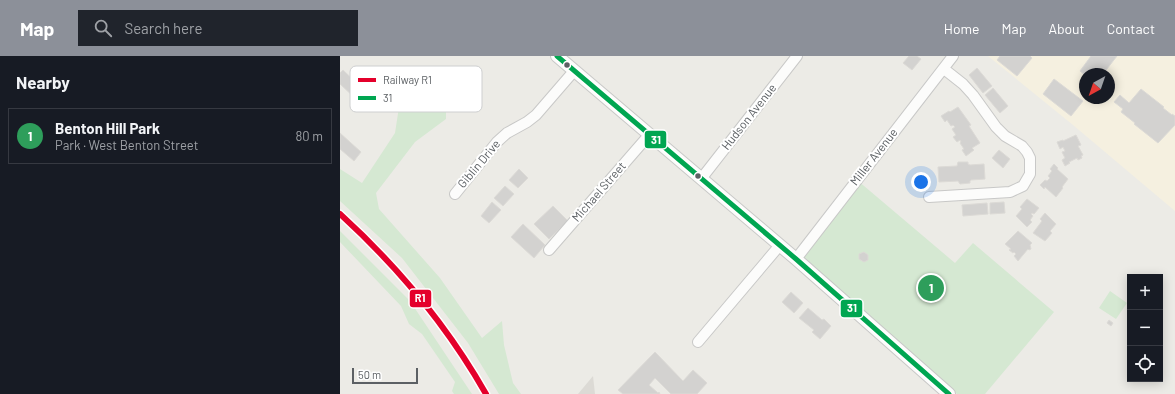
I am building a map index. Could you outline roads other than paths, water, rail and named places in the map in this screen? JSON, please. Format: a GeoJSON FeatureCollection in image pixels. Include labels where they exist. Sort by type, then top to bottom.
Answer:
{"type":"FeatureCollection","features":[{"type":"Feature","properties":{"kind":"street"},"geometry":{"type":"LineString","coordinates":[[556,56],[780,245],[949,394]]}},
{"type":"Feature","properties":{"kind":"street","name":"Hudson Avenue"},"geometry":{"type":"LineString","coordinates":[[701,179],[797,56]]}},
{"type":"Feature","properties":{"kind":"street","name":"Miller Avenue"},"geometry":{"type":"LineString","coordinates":[[796,259],[953,56]]}},
{"type":"Feature","properties":{"kind":"street"},"geometry":{"type":"LineString","coordinates":[[929,197],[1010,192],[1023,186],[1030,174],[1030,158],[1027,152],[1022,146],[1005,136],[996,127],[973,95],[963,84],[944,69]]}},
{"type":"Feature","properties":{"kind":"street","name":"Giblin Drive"},"geometry":{"type":"LineString","coordinates":[[455,194],[497,142],[507,133],[527,122],[536,114],[574,71]]}},
{"type":"Feature","properties":{"kind":"street","name":"Michael Street"},"geometry":{"type":"LineString","coordinates":[[549,250],[649,135]]}},
{"type":"Feature","properties":{"kind":"street"},"geometry":{"type":"LineString","coordinates":[[698,342],[780,245]]}},
{"type":"Feature","properties":{"kind":"rail line","name":"R1"},"geometry":{"type":"LineString","coordinates":[[340,214],[382,255],[420,298],[455,345],[486,394]]}},
{"type":"Feature","properties":{"kind":"place","name":"Benton Hill Park"},"geometry":{"type":"Point","coordinates":[931,288]}}]}
